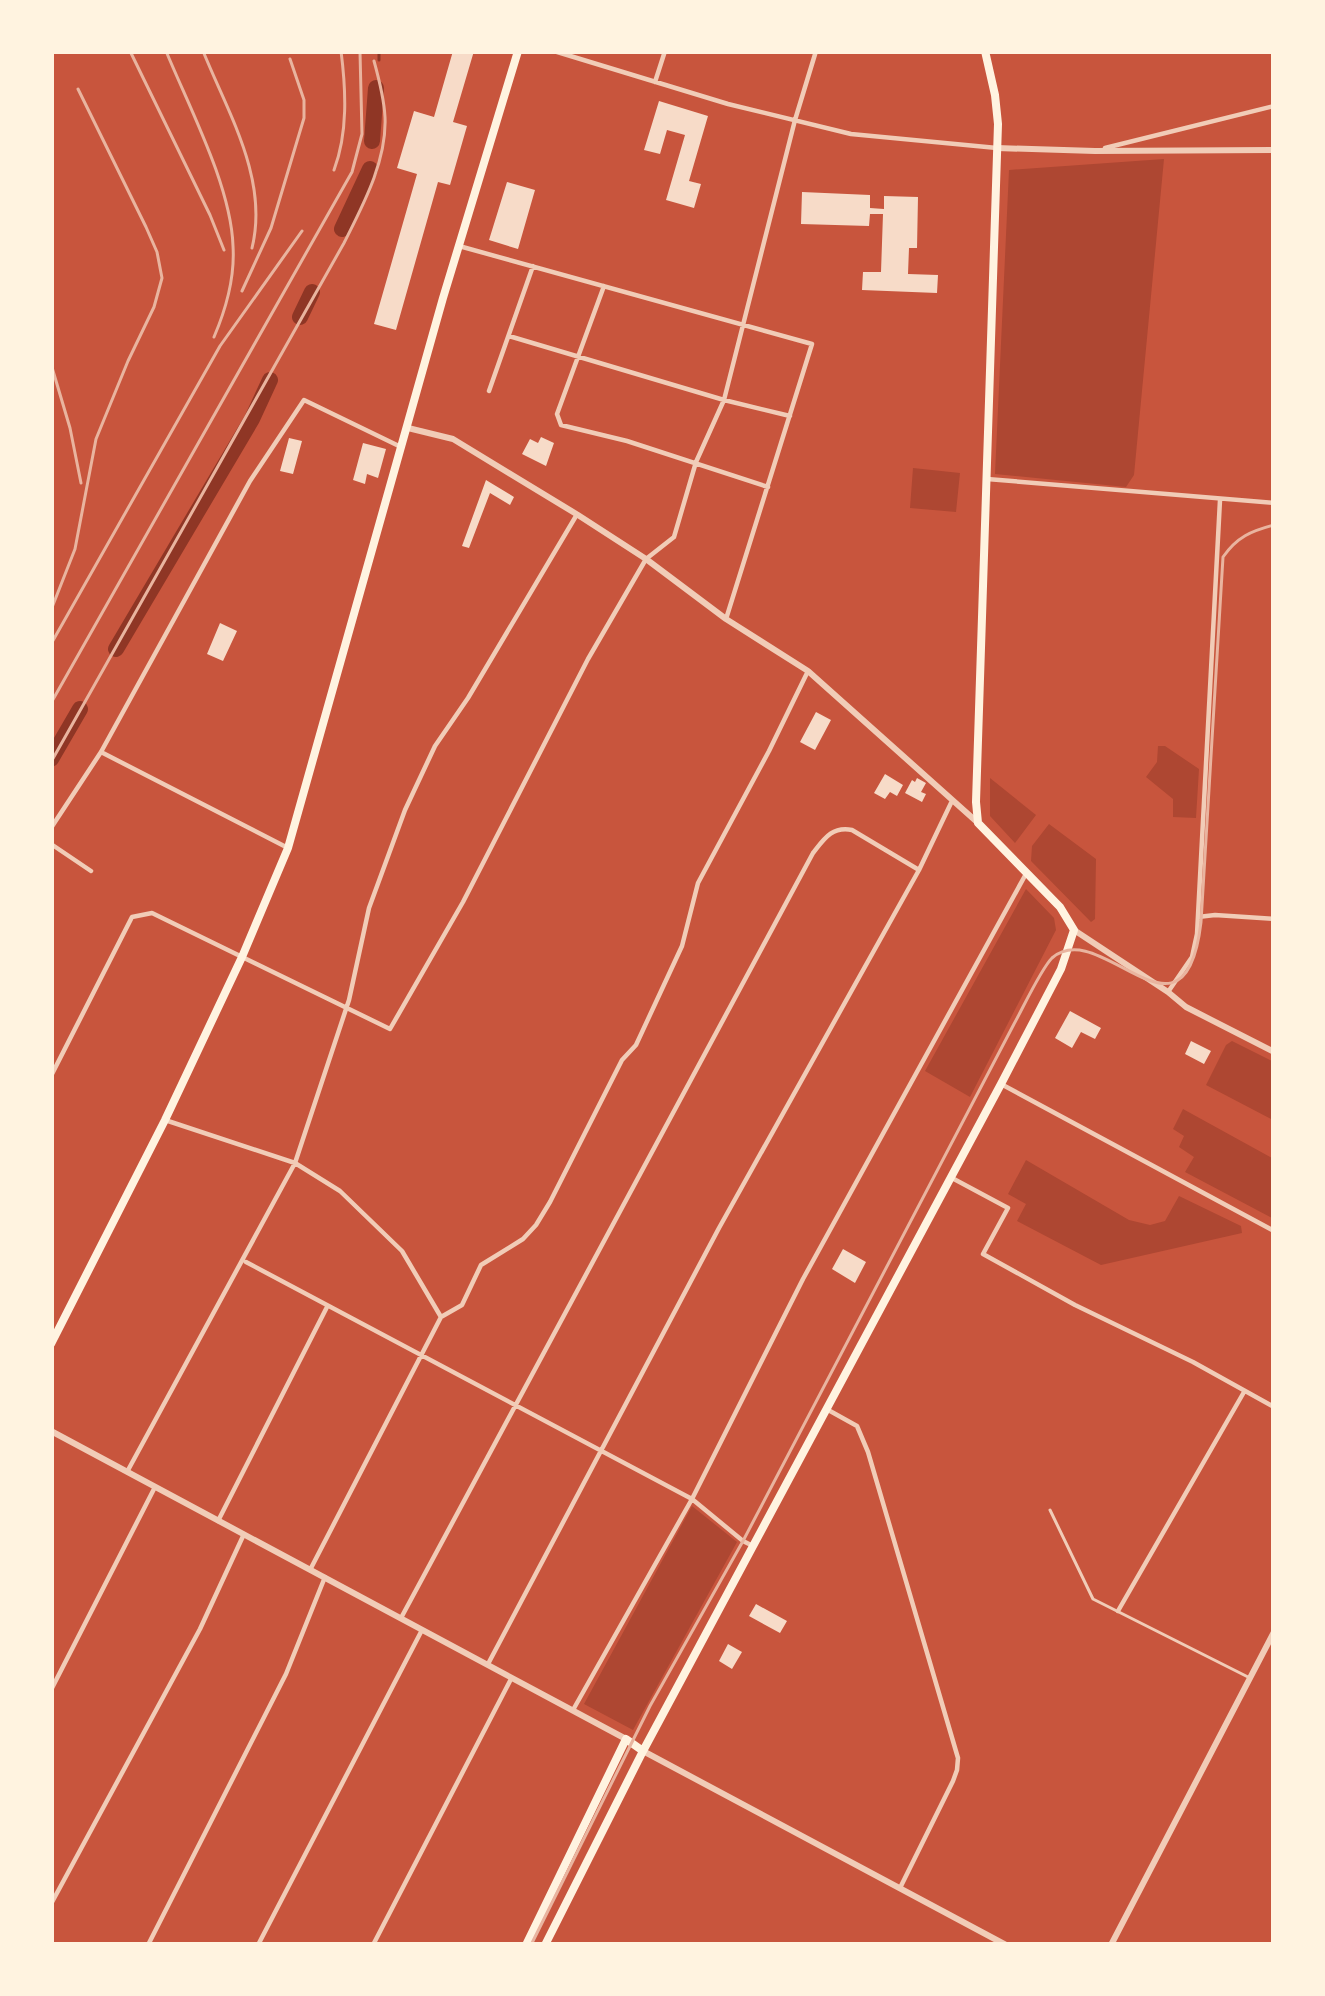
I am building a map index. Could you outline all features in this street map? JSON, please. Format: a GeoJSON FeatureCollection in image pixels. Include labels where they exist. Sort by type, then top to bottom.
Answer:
{"type":"FeatureCollection","features":[{"type":"Feature","properties":{"kind":"main road"},"geometry":{"type":"LineString","coordinates":[[51,1344],[165,1120],[288,848],[518,51]]}},
{"type":"Feature","properties":{"kind":"main road"},"geometry":{"type":"LineString","coordinates":[[545,1945],[643,1751],[1001,1084],[1060,969],[1074,930],[1060,907],[978,823],[997,148],[995,95],[985,51]]}},
{"type":"Feature","properties":{"kind":"main road"},"geometry":{"type":"LineString","coordinates":[[526,1945],[626,1738],[643,1751]]}},
{"type":"Feature","properties":{"kind":"street"},"geometry":{"type":"LineString","coordinates":[[554,51],[728,104],[850,134],[997,148],[1274,151]]}},
{"type":"Feature","properties":{"kind":"street"},"geometry":{"type":"LineString","coordinates":[[655,82],[665,51]]}},
{"type":"Feature","properties":{"kind":"street"},"geometry":{"type":"LineString","coordinates":[[51,1076],[132,917],[152,913],[390,1029],[463,902],[588,658],[646,559],[674,537],[696,462],[724,400],[816,51]]}},
{"type":"Feature","properties":{"kind":"street"},"geometry":{"type":"LineString","coordinates":[[1095,151],[1274,106]]}},
{"type":"Feature","properties":{"kind":"street"},"geometry":{"type":"LineString","coordinates":[[459,246],[812,344],[726,619]]}},
{"type":"Feature","properties":{"kind":"street"},"geometry":{"type":"LineString","coordinates":[[490,391],[533,266]]}},
{"type":"Feature","properties":{"kind":"street"},"geometry":{"type":"LineString","coordinates":[[604,286],[557,414],[561,425],[696,462],[767,488]]}},
{"type":"Feature","properties":{"kind":"street"},"geometry":{"type":"LineString","coordinates":[[508,336],[790,416]]}},
{"type":"Feature","properties":{"kind":"street"},"geometry":{"type":"LineString","coordinates":[[51,828],[100,752],[250,481],[304,400],[401,447]]}},
{"type":"Feature","properties":{"kind":"street"},"geometry":{"type":"LineString","coordinates":[[407,428],[453,439],[578,514],[726,619],[808,670],[978,823]]}},
{"type":"Feature","properties":{"kind":"street"},"geometry":{"type":"LineString","coordinates":[[987,479],[1274,503]]}},
{"type":"Feature","properties":{"kind":"street"},"geometry":{"type":"LineString","coordinates":[[1168,992],[1192,957],[1198,917],[1220,500]]}},
{"type":"Feature","properties":{"kind":"street"},"geometry":{"type":"LineString","coordinates":[[128,1472],[296,1163],[346,1007],[369,908],[434,746],[469,698],[578,514]]}},
{"type":"Feature","properties":{"kind":"street"},"geometry":{"type":"LineString","coordinates":[[310,1570],[441,1317],[462,1305],[481,1265],[523,1239],[550,1202],[622,1060],[636,1045],[682,946],[698,883],[808,670]]}},
{"type":"Feature","properties":{"kind":"street"},"geometry":{"type":"LineString","coordinates":[[100,752],[288,848]]}},
{"type":"Feature","properties":{"kind":"street"},"geometry":{"type":"LineString","coordinates":[[488,1664],[719,1228],[919,870],[953,799]]}},
{"type":"Feature","properties":{"kind":"street"},"geometry":{"type":"LineString","coordinates":[[401,1618],[813,853],[830,832],[842,828],[919,870]]}},
{"type":"Feature","properties":{"kind":"street"},"geometry":{"type":"LineString","coordinates":[[51,844],[91,871]]}},
{"type":"Feature","properties":{"kind":"street"},"geometry":{"type":"LineString","coordinates":[[573,1710],[692,1499],[803,1279],[1027,872]]}},
{"type":"Feature","properties":{"kind":"street"},"geometry":{"type":"LineString","coordinates":[[1198,917],[1274,920]]}},
{"type":"Feature","properties":{"kind":"street"},"geometry":{"type":"LineString","coordinates":[[1074,930],[1186,1007],[1274,1052]]}},
{"type":"Feature","properties":{"kind":"street"},"geometry":{"type":"LineString","coordinates":[[1001,1084],[1274,1232]]}},
{"type":"Feature","properties":{"kind":"street"},"geometry":{"type":"LineString","coordinates":[[165,1120],[296,1163],[340,1191],[402,1251],[441,1317]]}},
{"type":"Feature","properties":{"kind":"street"},"geometry":{"type":"LineString","coordinates":[[951,1177],[1008,1208],[983,1254],[1274,1407]]}},
{"type":"Feature","properties":{"kind":"street"},"geometry":{"type":"LineString","coordinates":[[244,1261],[692,1499],[753,1546]]}},
{"type":"Feature","properties":{"kind":"street"},"geometry":{"type":"LineString","coordinates":[[218,1521],[327,1307]]}},
{"type":"Feature","properties":{"kind":"street"},"geometry":{"type":"LineString","coordinates":[[1118,1611],[1244,1392]]}},
{"type":"Feature","properties":{"kind":"street"},"geometry":{"type":"LineString","coordinates":[[827,1409],[857,1426],[868,1452],[958,1758],[958,1770],[900,1888]]}},
{"type":"Feature","properties":{"kind":"street"},"geometry":{"type":"LineString","coordinates":[[51,1431],[626,1738]]}},
{"type":"Feature","properties":{"kind":"street"},"geometry":{"type":"LineString","coordinates":[[51,1690],[155,1487]]}},
{"type":"Feature","properties":{"kind":"street"},"geometry":{"type":"LineString","coordinates":[[51,1904],[200,1629],[244,1534]]}},
{"type":"Feature","properties":{"kind":"street"},"geometry":{"type":"LineString","coordinates":[[148,1945],[286,1674],[325,1577]]}},
{"type":"Feature","properties":{"kind":"street"},"geometry":{"type":"LineString","coordinates":[[258,1945],[422,1630]]}},
{"type":"Feature","properties":{"kind":"street"},"geometry":{"type":"LineString","coordinates":[[1111,1945],[1274,1632]]}},
{"type":"Feature","properties":{"kind":"street"},"geometry":{"type":"LineString","coordinates":[[373,1945],[512,1678]]}},
{"type":"Feature","properties":{"kind":"street"},"geometry":{"type":"LineString","coordinates":[[643,1751],[1006,1945]]}},
{"type":"Feature","properties":{"kind":"lane"},"geometry":{"type":"LineString","coordinates":[[1050,1510],[1094,1599],[1250,1678]]}},
{"type":"Feature","properties":{"kind":"shaded area"},"geometry":{"type":"Polygon","coordinates":[[[1164,159],[1134,475],[1126,487],[995,474],[1009,170],[1164,159]]]}},
{"type":"Feature","properties":{"kind":"shaded area"},"geometry":{"type":"Polygon","coordinates":[[[913,468],[960,473],[956,512],[910,508],[913,468]]]}},
{"type":"Feature","properties":{"kind":"shaded area"},"geometry":{"type":"Polygon","coordinates":[[[1158,746],[1199,769],[1196,818],[1173,817],[1173,799],[1146,777],[1157,762],[1158,746]]]}},
{"type":"Feature","properties":{"kind":"shaded area"},"geometry":{"type":"Polygon","coordinates":[[[990,778],[1036,815],[1015,843],[990,816],[990,778]]]}},
{"type":"Feature","properties":{"kind":"shaded area"},"geometry":{"type":"Polygon","coordinates":[[[1049,824],[1096,859],[1095,919],[1091,922],[1031,861],[1032,846],[1049,824]]]}},
{"type":"Feature","properties":{"kind":"shaded area"},"geometry":{"type":"Polygon","coordinates":[[[1026,889],[1054,918],[1056,930],[970,1097],[925,1071],[1026,889]]]}},
{"type":"Feature","properties":{"kind":"shaded area"},"geometry":{"type":"Polygon","coordinates":[[[1232,1041],[1274,1062],[1273,1120],[1206,1085],[1232,1041]]]}},
{"type":"Feature","properties":{"kind":"shaded area"},"geometry":{"type":"Polygon","coordinates":[[[1183,1109],[1274,1159],[1274,1219],[1185,1172],[1194,1157],[1179,1147],[1184,1136],[1173,1129],[1183,1109]]]}},
{"type":"Feature","properties":{"kind":"shaded area"},"geometry":{"type":"Polygon","coordinates":[[[1026,1160],[1129,1220],[1150,1225],[1165,1221],[1179,1196],[1241,1226],[1242,1233],[1101,1265],[1017,1221],[1026,1204],[1008,1194],[1026,1160]]]}},
{"type":"Feature","properties":{"kind":"shaded area"},"geometry":{"type":"Polygon","coordinates":[[[692,1506],[737,1542],[633,1730],[584,1704],[692,1506]]]}},
{"type":"Feature","properties":{"kind":"building"},"geometry":{"type":"Polygon","coordinates":[[[453,51],[474,51],[453,122],[467,126],[450,185],[438,182],[396,330],[374,324],[417,174],[397,168],[414,111],[434,117],[453,51]]]}},
{"type":"Feature","properties":{"kind":"building"},"geometry":{"type":"Polygon","coordinates":[[[659,101],[708,116],[689,181],[701,184],[694,208],[666,200],[685,135],[667,130],[660,154],[644,150],[659,101]]]}},
{"type":"Feature","properties":{"kind":"building"},"geometry":{"type":"Polygon","coordinates":[[[507,182],[535,190],[518,249],[489,240],[507,182]]]}},
{"type":"Feature","properties":{"kind":"building"},"geometry":{"type":"Polygon","coordinates":[[[802,192],[870,195],[870,208],[884,209],[884,196],[918,197],[917,248],[909,248],[908,274],[938,275],[937,293],[862,290],[863,272],[881,272],[883,214],[870,214],[869,226],[801,224],[802,192]]]}},
{"type":"Feature","properties":{"kind":"building"},"geometry":{"type":"Polygon","coordinates":[[[541,437],[554,443],[546,466],[522,454],[530,439],[538,443],[541,437]]]}},
{"type":"Feature","properties":{"kind":"building"},"geometry":{"type":"Polygon","coordinates":[[[289,438],[302,441],[293,474],[280,471],[289,438]]]}},
{"type":"Feature","properties":{"kind":"building"},"geometry":{"type":"Polygon","coordinates":[[[363,443],[386,449],[378,478],[367,474],[365,484],[353,480],[363,443]]]}},
{"type":"Feature","properties":{"kind":"building"},"geometry":{"type":"Polygon","coordinates":[[[486,480],[514,497],[510,505],[490,493],[469,548],[462,546],[486,480]]]}},
{"type":"Feature","properties":{"kind":"building"},"geometry":{"type":"Polygon","coordinates":[[[220,623],[237,631],[223,661],[207,654],[220,623]]]}},
{"type":"Feature","properties":{"kind":"building"},"geometry":{"type":"Polygon","coordinates":[[[816,712],[831,720],[815,750],[800,742],[816,712]]]}},
{"type":"Feature","properties":{"kind":"building"},"geometry":{"type":"Polygon","coordinates":[[[885,774],[903,785],[897,796],[890,792],[885,799],[874,793],[885,774]]]}},
{"type":"Feature","properties":{"kind":"building"},"geometry":{"type":"Polygon","coordinates":[[[917,778],[926,783],[922,802],[905,793],[917,778]]]}},
{"type":"Feature","properties":{"kind":"building"},"geometry":{"type":"Polygon","coordinates":[[[1070,1011],[1101,1028],[1095,1039],[1081,1032],[1072,1048],[1055,1038],[1070,1011]]]}},
{"type":"Feature","properties":{"kind":"building"},"geometry":{"type":"Polygon","coordinates":[[[1191,1041],[1211,1051],[1204,1064],[1185,1054],[1191,1041]]]}},
{"type":"Feature","properties":{"kind":"building"},"geometry":{"type":"Polygon","coordinates":[[[843,1249],[866,1262],[855,1283],[832,1269],[843,1249]]]}},
{"type":"Feature","properties":{"kind":"building"},"geometry":{"type":"Polygon","coordinates":[[[756,1604],[787,1621],[780,1633],[749,1616],[756,1604]]]}},
{"type":"Feature","properties":{"kind":"building"},"geometry":{"type":"Polygon","coordinates":[[[728,1644],[742,1652],[732,1669],[719,1661],[728,1644]]]}},
{"type":"Feature","properties":{"kind":"waterway"},"geometry":{"type":"LineString","coordinates":[[379,51],[379,60]]}},
{"type":"Feature","properties":{"kind":"waterway"},"geometry":{"type":"LineString","coordinates":[[372,141],[376,88]]}},
{"type":"Feature","properties":{"kind":"waterway"},"geometry":{"type":"LineString","coordinates":[[342,229],[370,169]]}},
{"type":"Feature","properties":{"kind":"waterway"},"geometry":{"type":"LineString","coordinates":[[300,317],[312,292]]}},
{"type":"Feature","properties":{"kind":"waterway"},"geometry":{"type":"LineString","coordinates":[[116,649],[252,419],[270,380]]}},
{"type":"Feature","properties":{"kind":"waterway"},"geometry":{"type":"LineString","coordinates":[[51,759],[80,709]]}},
{"type":"Feature","properties":{"kind":"tram line"},"geometry":{"type":"LineString","coordinates":[[531,1945],[650,1706],[743,1541],[1048,963],[1072,950],[1094,954],[1160,983],[1178,980],[1192,962],[1201,922],[1223,557],[1245,536],[1274,525]]}},
{"type":"Feature","properties":{"kind":"railway"},"geometry":{"type":"LineString","coordinates":[[130,51],[224,250]]}},
{"type":"Feature","properties":{"kind":"railway"},"geometry":{"type":"LineString","coordinates":[[166,51],[207,147],[230,223],[231,281],[214,337]]}},
{"type":"Feature","properties":{"kind":"railway"},"geometry":{"type":"LineString","coordinates":[[203,51],[251,172],[256,222],[252,248]]}},
{"type":"Feature","properties":{"kind":"railway"},"geometry":{"type":"LineString","coordinates":[[334,170],[345,111],[341,51]]}},
{"type":"Feature","properties":{"kind":"railway"},"geometry":{"type":"LineString","coordinates":[[51,703],[352,172],[362,134],[360,52]]}},
{"type":"Feature","properties":{"kind":"railway"},"geometry":{"type":"LineString","coordinates":[[242,291],[271,228],[304,118],[304,100],[290,59]]}},
{"type":"Feature","properties":{"kind":"railway"},"geometry":{"type":"LineString","coordinates":[[51,762],[366,198],[385,133],[374,61]]}},
{"type":"Feature","properties":{"kind":"railway"},"geometry":{"type":"LineString","coordinates":[[51,610],[75,549],[96,439],[162,278],[146,227],[78,89]]}},
{"type":"Feature","properties":{"kind":"railway"},"geometry":{"type":"LineString","coordinates":[[51,644],[220,346],[302,231]]}},
{"type":"Feature","properties":{"kind":"railway"},"geometry":{"type":"LineString","coordinates":[[51,364],[81,483]]}}]}
